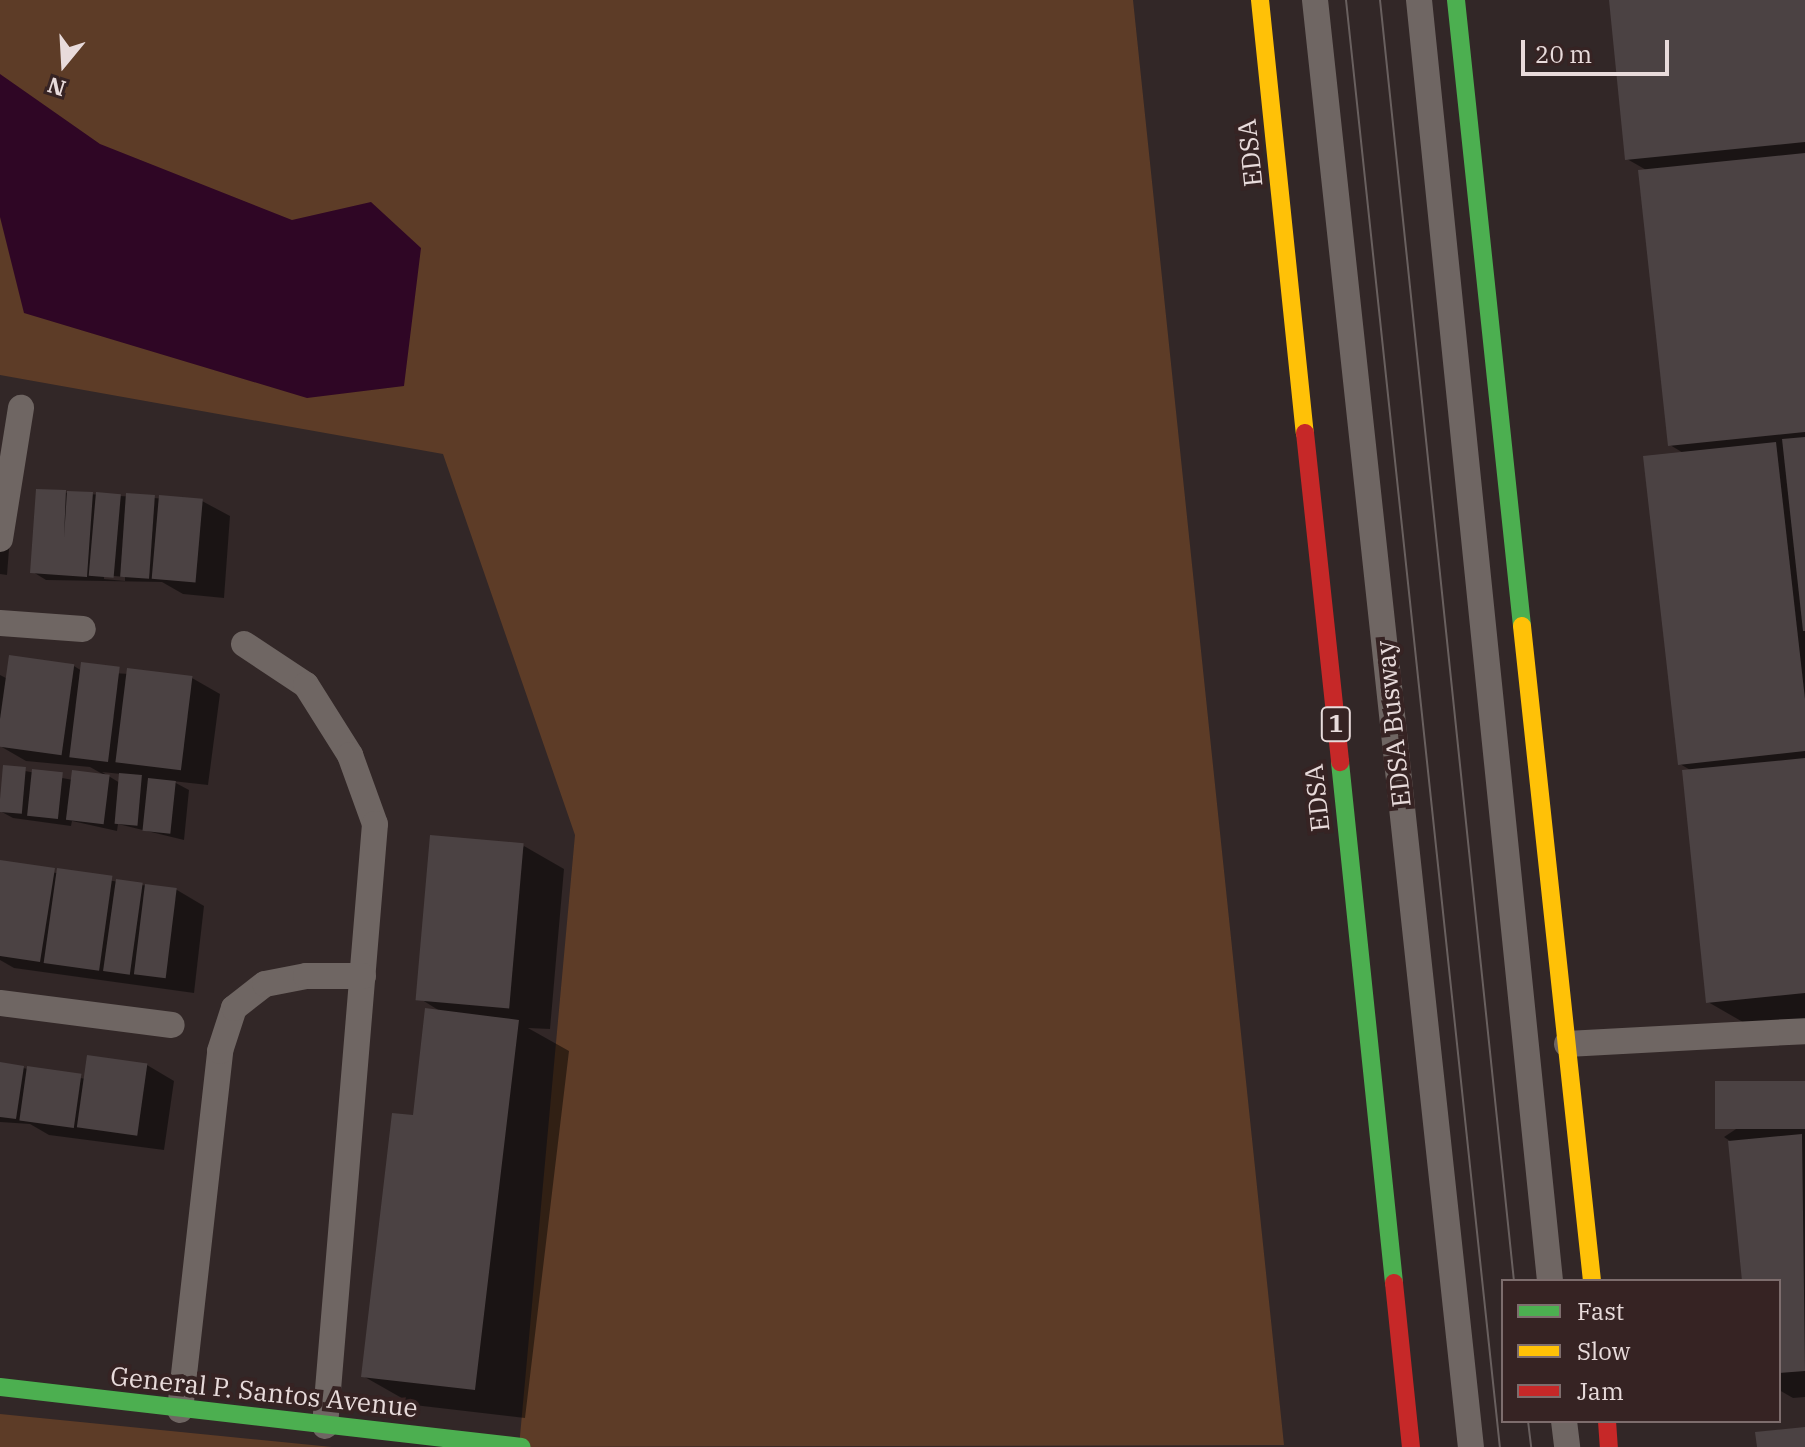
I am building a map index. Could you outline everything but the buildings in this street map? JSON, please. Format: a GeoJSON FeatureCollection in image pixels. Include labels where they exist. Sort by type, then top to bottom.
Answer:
{"type":"FeatureCollection","features":[{"type":"Feature","properties":{"kind":"main road","name":"EDSA"},"geometry":{"type":"LineString","coordinates":[[1260,0],[1411,1447]]}},
{"type":"Feature","properties":{"kind":"main road"},"geometry":{"type":"LineString","coordinates":[[1456,0],[1592,1279]]}},
{"type":"Feature","properties":{"kind":"main road","name":"General P. Santos Avenue"},"geometry":{"type":"LineString","coordinates":[[0,1387],[522,1447]]}},
{"type":"Feature","properties":{"kind":"main road"},"geometry":{"type":"LineString","coordinates":[[1607,1423],[1609,1447]]}},
{"type":"Feature","properties":{"kind":"lane","name":"EDSA Busway"},"geometry":{"type":"LineString","coordinates":[[1315,0],[1471,1447]]}},
{"type":"Feature","properties":{"kind":"lane"},"geometry":{"type":"LineString","coordinates":[[1419,0],[1550,1279]]}},
{"type":"Feature","properties":{"kind":"lane"},"geometry":{"type":"LineString","coordinates":[[0,539],[21,408]]}},
{"type":"Feature","properties":{"kind":"lane"},"geometry":{"type":"LineString","coordinates":[[0,623],[83,629]]}},
{"type":"Feature","properties":{"kind":"lane"},"geometry":{"type":"LineString","coordinates":[[244,644],[306,685],[350,755],[375,824],[325,1426]]}},
{"type":"Feature","properties":{"kind":"lane"},"geometry":{"type":"LineString","coordinates":[[180,1410],[220,1051],[234,1008],[265,984],[306,976],[363,976]]}},
{"type":"Feature","properties":{"kind":"lane"},"geometry":{"type":"LineString","coordinates":[[0,1003],[172,1025]]}},
{"type":"Feature","properties":{"kind":"lane"},"geometry":{"type":"LineString","coordinates":[[1567,1044],[1805,1031]]}},
{"type":"Feature","properties":{"kind":"lane"},"geometry":{"type":"LineString","coordinates":[[1564,1423],[1567,1447]]}},
{"type":"Feature","properties":{"kind":"shaded area"},"geometry":{"type":"Polygon","coordinates":[[[0,0],[1133,0],[1284,1445],[519,1447],[575,835],[443,454],[0,375],[0,0]]]}},
{"type":"Feature","properties":{"kind":"shaded area"},"geometry":{"type":"Polygon","coordinates":[[[0,74],[100,144],[292,220],[371,202],[421,248],[404,386],[307,398],[24,313],[0,217],[0,74]]]}},
{"type":"Feature","properties":{"kind":"shaded area"},"geometry":{"type":"Polygon","coordinates":[[[0,1414],[332,1447],[0,1447],[0,1414]]]}},
{"type":"Feature","properties":{"kind":"tram line"},"geometry":{"type":"LineString","coordinates":[[1346,0],[1500,1447]]}},
{"type":"Feature","properties":{"kind":"tram line"},"geometry":{"type":"LineString","coordinates":[[1380,0],[1514,1279]]}},
{"type":"Feature","properties":{"kind":"tram line"},"geometry":{"type":"LineString","coordinates":[[1528,1423],[1531,1447]]}},
{"type":"Feature","properties":{"kind":"traffic: fast"},"geometry":{"type":"LineString","coordinates":[[1456,0],[1522,626]]}},
{"type":"Feature","properties":{"kind":"traffic: fast"},"geometry":{"type":"LineString","coordinates":[[1340,762],[1394,1283]]}},
{"type":"Feature","properties":{"kind":"traffic: fast"},"geometry":{"type":"LineString","coordinates":[[0,1387],[522,1447]]}},
{"type":"Feature","properties":{"kind":"traffic: slow"},"geometry":{"type":"LineString","coordinates":[[1260,0],[1305,433]]}},
{"type":"Feature","properties":{"kind":"traffic: slow"},"geometry":{"type":"LineString","coordinates":[[1522,626],[1592,1279]]}},
{"type":"Feature","properties":{"kind":"traffic: jam"},"geometry":{"type":"LineString","coordinates":[[1305,433],[1340,762]]}},
{"type":"Feature","properties":{"kind":"traffic: jam"},"geometry":{"type":"LineString","coordinates":[[1394,1283],[1411,1447]]}},
{"type":"Feature","properties":{"kind":"traffic: jam"},"geometry":{"type":"LineString","coordinates":[[1607,1423],[1609,1447]]}}]}
